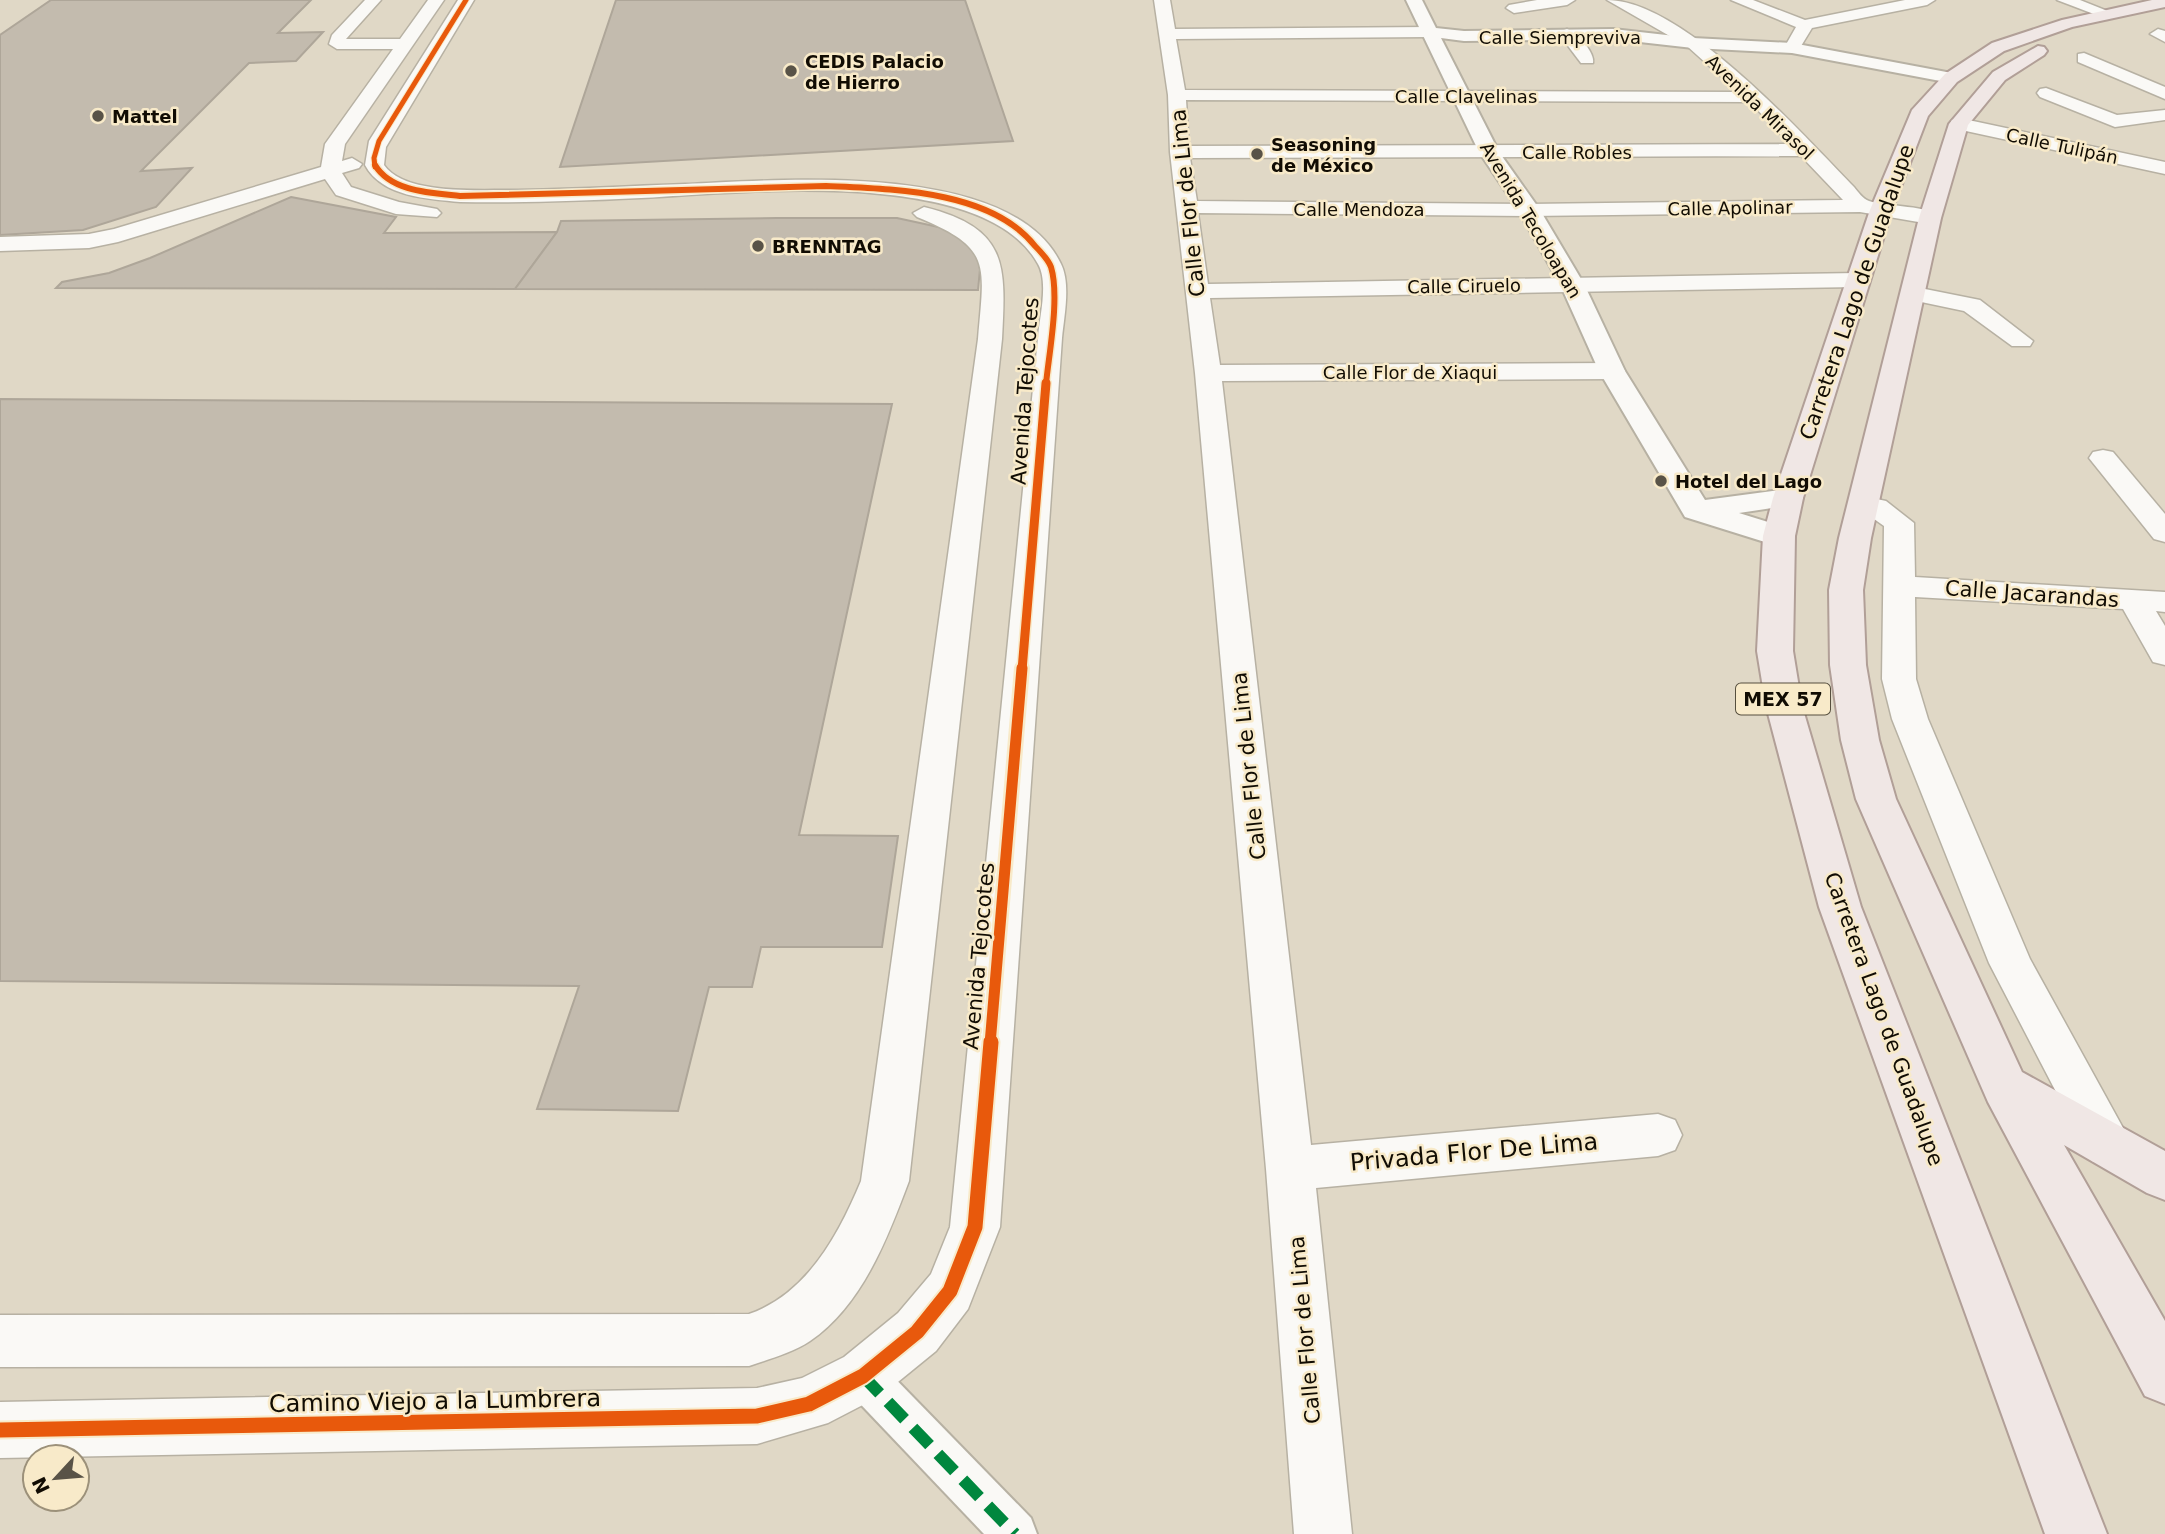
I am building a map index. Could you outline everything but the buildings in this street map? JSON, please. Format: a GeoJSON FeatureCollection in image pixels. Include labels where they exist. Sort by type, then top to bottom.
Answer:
{"type":"FeatureCollection","features":[{"type":"Feature","properties":{"kind":"main road","name":"Carretera Lago de Guadalupe"},"geometry":{"type":"LineString","coordinates":[[2076,1534],[1840,907],[1784,706],[1775,651],[1779,536],[1788,498],[1858,280],[1871,208],[1919,114],[1951,78],[1998,47],[2032,33],[2107,14],[2163,22]]}},
{"type":"Feature","properties":{"kind":"main road","name":"Carretera Lago de Guadalupe"},"geometry":{"type":"LineString","coordinates":[[2163,22],[2123,23],[2034,53],[1999,76],[1959,124],[1930,218],[1863,505],[1846,590],[1848,665],[1860,740],[1876,799],[2005,1087],[2164,1373]]}},
{"type":"Feature","properties":{"kind":"main road"},"geometry":{"type":"LineString","coordinates":[[2005,1087],[2165,1177]]}},
{"type":"Feature","properties":{"kind":"street"},"geometry":{"type":"LineString","coordinates":[[373,0],[338,38],[337,44],[405,44]]}},
{"type":"Feature","properties":{"kind":"street"},"geometry":{"type":"LineString","coordinates":[[330,170],[335,144],[436,0]]}},
{"type":"Feature","properties":{"kind":"street"},"geometry":{"type":"LineString","coordinates":[[0,244],[89,240],[118,235],[373,159],[379,141],[466,0]]}},
{"type":"Feature","properties":{"kind":"street","name":"Avenida Tecoloapan"},"geometry":{"type":"LineString","coordinates":[[1414,0],[1489,152],[1529,210],[1572,284],[1612,371],[1696,510]]}},
{"type":"Feature","properties":{"kind":"street"},"geometry":{"type":"LineString","coordinates":[[1514,8],[1567,0]]}},
{"type":"Feature","properties":{"kind":"street","name":"Avenida Mirasol"},"geometry":{"type":"LineString","coordinates":[[1615,0],[1693,43],[1755,97],[1805,150],[1871,208]]}},
{"type":"Feature","properties":{"kind":"street"},"geometry":{"type":"LineString","coordinates":[[1739,0],[1804,24],[1927,0]]}},
{"type":"Feature","properties":{"kind":"street"},"geometry":{"type":"LineString","coordinates":[[1871,0],[1891,8]]}},
{"type":"Feature","properties":{"kind":"street"},"geometry":{"type":"LineString","coordinates":[[2065,0],[2107,14]]}},
{"type":"Feature","properties":{"kind":"street","name":"Calle Siempreviva"},"geometry":{"type":"LineString","coordinates":[[1164,17],[1464,36],[1613,34],[1693,43],[1791,48],[1951,78]]}},
{"type":"Feature","properties":{"kind":"street","name":"Calle Flor de Lima"},"geometry":{"type":"LineString","coordinates":[[1164,17],[1177,95],[1180,152],[1208,373],[1290,1169],[1323,1534]]}},
{"type":"Feature","properties":{"kind":"street"},"geometry":{"type":"LineString","coordinates":[[399,22],[445,34]]}},
{"type":"Feature","properties":{"kind":"street"},"geometry":{"type":"LineString","coordinates":[[1791,48],[1803,33],[1804,24]]}},
{"type":"Feature","properties":{"kind":"street"},"geometry":{"type":"LineString","coordinates":[[1567,34],[1587,59]]}},
{"type":"Feature","properties":{"kind":"street"},"geometry":{"type":"LineString","coordinates":[[2084,58],[2165,94]]}},
{"type":"Feature","properties":{"kind":"street"},"geometry":{"type":"LineString","coordinates":[[2046,93],[2115,121],[2165,115]]}},
{"type":"Feature","properties":{"kind":"street","name":"Calle Clavelinas"},"geometry":{"type":"LineString","coordinates":[[1177,95],[1755,97]]}},
{"type":"Feature","properties":{"kind":"street","name":"Calle Tulipán"},"geometry":{"type":"LineString","coordinates":[[1959,124],[2165,168]]}},
{"type":"Feature","properties":{"kind":"street","name":"Calle Robles"},"geometry":{"type":"LineString","coordinates":[[1180,152],[1805,150]]}},
{"type":"Feature","properties":{"kind":"street","name":"Avenida Tejocotes"},"geometry":{"type":"LineString","coordinates":[[373,159],[376,169],[386,178],[430,193],[460,196],[826,185],[910,191],[970,204],[1003,219],[1037,246],[1052,267],[1050,346],[975,1227],[950,1291],[917,1332],[863,1377]]}},
{"type":"Feature","properties":{"kind":"street"},"geometry":{"type":"LineString","coordinates":[[2144,163],[2165,178]]}},
{"type":"Feature","properties":{"kind":"street","name":"Avenida Tejocotes"},"geometry":{"type":"LineString","coordinates":[[0,1341],[749,1340],[793,1322],[830,1284],[862,1239],[885,1181],[990,339],[994,266],[982,243],[969,231],[915,211],[876,204],[425,213],[396,208],[343,191],[330,170]]}},
{"type":"Feature","properties":{"kind":"street","name":"Calle Mendoza"},"geometry":{"type":"LineString","coordinates":[[1189,207],[1529,210]]}},
{"type":"Feature","properties":{"kind":"street","name":"Calle Apolinar"},"geometry":{"type":"LineString","coordinates":[[1529,210],[1871,208],[1930,218]]}},
{"type":"Feature","properties":{"kind":"street","name":"Calle Ciruelo"},"geometry":{"type":"LineString","coordinates":[[1197,291],[1858,280]]}},
{"type":"Feature","properties":{"kind":"street"},"geometry":{"type":"LineString","coordinates":[[1914,294],[1972,305],[2021,341]]}},
{"type":"Feature","properties":{"kind":"street","name":"Calle Flor de Xiaqui"},"geometry":{"type":"LineString","coordinates":[[1208,373],[1612,371]]}},
{"type":"Feature","properties":{"kind":"street"},"geometry":{"type":"LineString","coordinates":[[2103,458],[2165,533]]}},
{"type":"Feature","properties":{"kind":"street"},"geometry":{"type":"LineString","coordinates":[[1696,510],[1788,498]]}},
{"type":"Feature","properties":{"kind":"street"},"geometry":{"type":"LineString","coordinates":[[1863,505],[1877,507],[1899,523],[1899,679],[1910,719],[2010,963],[2109,1146]]}},
{"type":"Feature","properties":{"kind":"street"},"geometry":{"type":"LineString","coordinates":[[1696,510],[1779,536]]}},
{"type":"Feature","properties":{"kind":"street","name":"Calle Jacarandas"},"geometry":{"type":"LineString","coordinates":[[1898,586],[2149,601]]}},
{"type":"Feature","properties":{"kind":"street"},"geometry":{"type":"LineString","coordinates":[[2149,601],[2165,653]]}},
{"type":"Feature","properties":{"kind":"street","name":"Privada Flor De Lima"},"geometry":{"type":"LineString","coordinates":[[1290,1169],[1658,1135]]}},
{"type":"Feature","properties":{"kind":"street"},"geometry":{"type":"LineString","coordinates":[[863,1377],[1015,1534]]}},
{"type":"Feature","properties":{"kind":"street","name":"Camino Viejo a la Lumbrera"},"geometry":{"type":"LineString","coordinates":[[0,1430],[757,1416],[808,1404],[863,1377]]}},
{"type":"Feature","properties":{"kind":"marked path"},"geometry":{"type":"LineString","coordinates":[[863,1376],[1015,1534]]}},
{"type":"Feature","properties":{"kind":"cycle path"},"geometry":{"type":"LineString","coordinates":[[0,1430],[757,1416],[809,1404],[863,1376],[917,1332],[950,1291],[975,1227],[1050,338],[1053,289],[1050,264],[1024,232],[985,210],[937,196],[882,188],[772,186],[571,195],[460,196],[401,186],[390,181],[376,168],[374,162],[379,141],[466,0]]}},
{"type":"Feature","properties":{"kind":"place","name":"CEDIS Palacio de Hierro"},"geometry":{"type":"Point","coordinates":[791,71]}},
{"type":"Feature","properties":{"kind":"place","name":"Mattel"},"geometry":{"type":"Point","coordinates":[98,116]}},
{"type":"Feature","properties":{"kind":"place","name":"Seasoning de México"},"geometry":{"type":"Point","coordinates":[1257,154]}},
{"type":"Feature","properties":{"kind":"place","name":"BRENNTAG"},"geometry":{"type":"Point","coordinates":[758,246]}},
{"type":"Feature","properties":{"kind":"place","name":"Hotel del Lago"},"geometry":{"type":"Point","coordinates":[1661,481]}}]}
